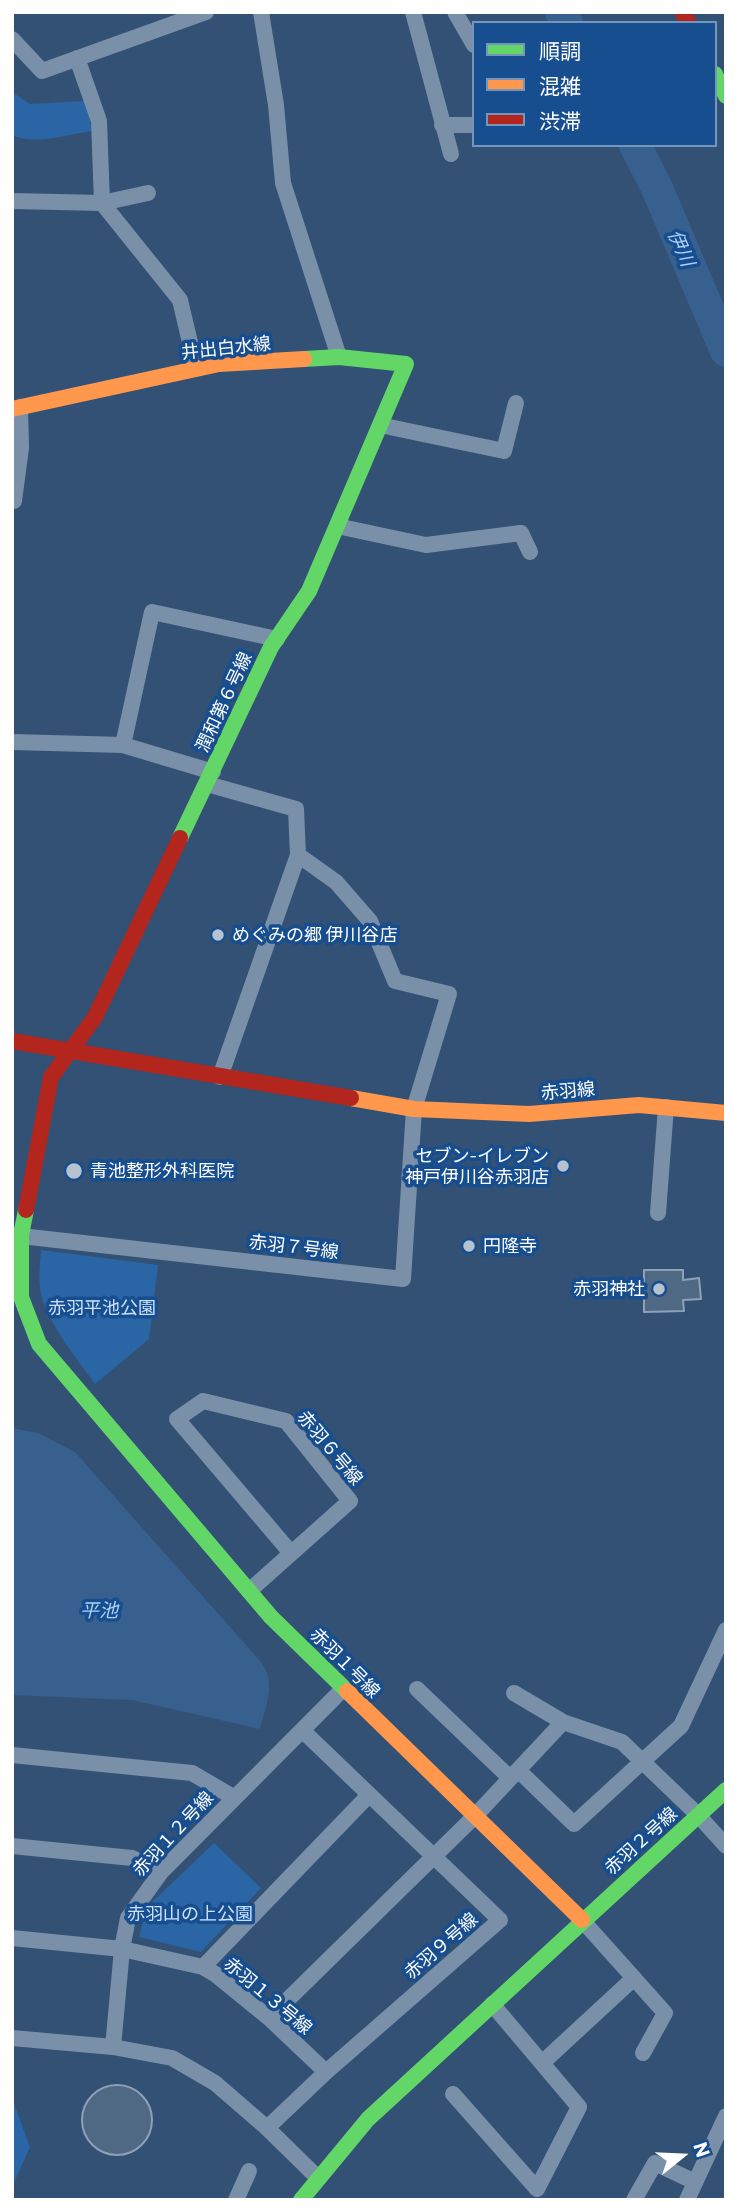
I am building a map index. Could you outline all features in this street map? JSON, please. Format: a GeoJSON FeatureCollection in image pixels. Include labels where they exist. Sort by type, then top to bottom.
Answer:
{"type":"FeatureCollection","features":[{"type":"Feature","properties":{"kind":"street"},"geometry":{"type":"LineString","coordinates":[[12,38],[42,71],[206,12]]}},
{"type":"Feature","properties":{"kind":"street"},"geometry":{"type":"LineString","coordinates":[[261,12],[276,105],[283,183],[339,357]]}},
{"type":"Feature","properties":{"kind":"street"},"geometry":{"type":"LineString","coordinates":[[455,12],[472,42]]}},
{"type":"Feature","properties":{"kind":"street"},"geometry":{"type":"LineString","coordinates":[[417,14],[451,154]]}},
{"type":"Feature","properties":{"kind":"street"},"geometry":{"type":"LineString","coordinates":[[77,58],[99,121],[102,204],[180,300],[196,368]]}},
{"type":"Feature","properties":{"kind":"street"},"geometry":{"type":"LineString","coordinates":[[717,78],[726,96]]}},
{"type":"Feature","properties":{"kind":"street"},"geometry":{"type":"LineString","coordinates":[[442,124],[472,125]]}},
{"type":"Feature","properties":{"kind":"street"},"geometry":{"type":"LineString","coordinates":[[12,201],[102,204],[148,193]]}},
{"type":"Feature","properties":{"kind":"street","name":"井出白水線"},"geometry":{"type":"LineString","coordinates":[[16,408],[219,364],[339,357],[406,364]]}},
{"type":"Feature","properties":{"kind":"street","name":"潤和第６号線"},"geometry":{"type":"LineString","coordinates":[[67,1052],[95,1017],[276,639],[309,591],[406,364]]}},
{"type":"Feature","properties":{"kind":"street"},"geometry":{"type":"LineString","coordinates":[[380,425],[504,452],[516,403]]}},
{"type":"Feature","properties":{"kind":"street"},"geometry":{"type":"LineString","coordinates":[[13,501],[21,448],[16,408]]}},
{"type":"Feature","properties":{"kind":"street"},"geometry":{"type":"LineString","coordinates":[[337,526],[426,545],[521,533],[530,552]]}},
{"type":"Feature","properties":{"kind":"street"},"geometry":{"type":"LineString","coordinates":[[123,745],[152,612],[276,639]]}},
{"type":"Feature","properties":{"kind":"street"},"geometry":{"type":"LineString","coordinates":[[12,742],[123,745],[296,809],[298,855],[220,1077]]}},
{"type":"Feature","properties":{"kind":"street"},"geometry":{"type":"LineString","coordinates":[[298,855],[336,882],[370,921],[395,981],[449,994],[414,1109]]}},
{"type":"Feature","properties":{"kind":"street","name":"赤羽線"},"geometry":{"type":"LineString","coordinates":[[12,1041],[414,1109],[528,1114],[639,1105],[726,1113]]}},
{"type":"Feature","properties":{"kind":"street","name":"赤羽１号線"},"geometry":{"type":"LineString","coordinates":[[67,1052],[51,1077],[17,1235],[17,1297],[39,1344],[271,1617],[582,1920]]}},
{"type":"Feature","properties":{"kind":"street"},"geometry":{"type":"LineString","coordinates":[[658,1213],[666,1107]]}},
{"type":"Feature","properties":{"kind":"street","name":"赤羽７号線"},"geometry":{"type":"LineString","coordinates":[[17,1235],[403,1279],[414,1109]]}},
{"type":"Feature","properties":{"kind":"street","name":"赤羽６号線"},"geometry":{"type":"LineString","coordinates":[[249,1591],[350,1500],[286,1421],[203,1401],[177,1419],[291,1553]]}},
{"type":"Feature","properties":{"kind":"street"},"geometry":{"type":"LineString","coordinates":[[417,1689],[574,1824],[681,1726],[726,1630]]}},
{"type":"Feature","properties":{"kind":"street","name":"赤羽１２号線"},"geometry":{"type":"LineString","coordinates":[[113,2047],[122,1949],[128,1918],[161,1872],[344,1688]]}},
{"type":"Feature","properties":{"kind":"street"},"geometry":{"type":"LineString","coordinates":[[514,1693],[563,1722],[622,1742],[698,1815],[726,1846]]}},
{"type":"Feature","properties":{"kind":"street"},"geometry":{"type":"LineString","coordinates":[[269,2018],[475,1816],[563,1722]]}},
{"type":"Feature","properties":{"kind":"street","name":"赤羽９号線"},"geometry":{"type":"LineString","coordinates":[[267,2128],[326,2072],[500,1920],[302,1730]]}},
{"type":"Feature","properties":{"kind":"street"},"geometry":{"type":"LineString","coordinates":[[12,1755],[191,1773],[233,1797]]}},
{"type":"Feature","properties":{"kind":"street","name":"赤羽２号線"},"geometry":{"type":"LineString","coordinates":[[582,1920],[726,1790]]}},
{"type":"Feature","properties":{"kind":"street"},"geometry":{"type":"LineString","coordinates":[[203,1967],[369,1795]]}},
{"type":"Feature","properties":{"kind":"street"},"geometry":{"type":"LineString","coordinates":[[12,1846],[132,1858],[161,1872]]}},
{"type":"Feature","properties":{"kind":"street"},"geometry":{"type":"LineString","coordinates":[[302,2200],[368,2119],[582,1920],[665,2013],[643,2053]]}},
{"type":"Feature","properties":{"kind":"street","name":"赤羽１３号線"},"geometry":{"type":"LineString","coordinates":[[12,1938],[122,1949],[203,1967],[269,2018],[326,2072]]}},
{"type":"Feature","properties":{"kind":"street"},"geometry":{"type":"LineString","coordinates":[[542,2063],[634,1978]]}},
{"type":"Feature","properties":{"kind":"street"},"geometry":{"type":"LineString","coordinates":[[453,2095],[537,2189],[579,2107],[492,2004]]}},
{"type":"Feature","properties":{"kind":"street"},"geometry":{"type":"LineString","coordinates":[[12,2038],[113,2047],[172,2058],[215,2083],[267,2128],[318,2178]]}},
{"type":"Feature","properties":{"kind":"street"},"geometry":{"type":"LineString","coordinates":[[634,2200],[655,2163],[693,2194],[726,2116]]}},
{"type":"Feature","properties":{"kind":"street"},"geometry":{"type":"LineString","coordinates":[[236,2200],[249,2171]]}},
{"type":"Feature","properties":{"kind":"green space"},"geometry":{"type":"Polygon","coordinates":[[[12,92],[30,104],[86,101],[92,131],[41,139],[12,135],[12,92]]]}},
{"type":"Feature","properties":{"kind":"green space","name":"赤羽平池公園"},"geometry":{"type":"Polygon","coordinates":[[[41,1250],[158,1265],[149,1339],[95,1384],[64,1341],[45,1306],[40,1283],[41,1250]]]}},
{"type":"Feature","properties":{"kind":"green space","name":"赤羽山の上公園"},"geometry":{"type":"Polygon","coordinates":[[[214,1843],[261,1888],[201,1952],[139,1937],[147,1907],[214,1843]]]}},
{"type":"Feature","properties":{"kind":"green space"},"geometry":{"type":"Polygon","coordinates":[[[12,2098],[30,2147],[12,2187],[12,2098]]]}},
{"type":"Feature","properties":{"kind":"water","name":"平池"},"geometry":{"type":"Polygon","coordinates":[[[12,1428],[38,1433],[75,1452],[261,1662],[266,1670],[269,1686],[260,1729],[132,1700],[12,1695],[12,1428]]]}},
{"type":"Feature","properties":{"kind":"building"},"geometry":{"type":"Polygon","coordinates":[[[644,1270],[683,1270],[683,1280],[699,1278],[701,1299],[683,1300],[684,1311],[644,1312],[644,1270]]]}},
{"type":"Feature","properties":{"kind":"building"},"geometry":{"type":"Polygon","coordinates":[[[117,2085],[142,2095],[152,2120],[142,2145],[117,2155],[92,2145],[82,2120],[92,2095],[117,2085]]]}},
{"type":"Feature","properties":{"kind":"waterway","name":"伊川"},"geometry":{"type":"LineString","coordinates":[[561,12],[566,21]]}},
{"type":"Feature","properties":{"kind":"waterway","name":"伊川"},"geometry":{"type":"LineString","coordinates":[[636,147],[656,186],[726,351]]}},
{"type":"Feature","properties":{"kind":"traffic: fast"},"geometry":{"type":"LineString","coordinates":[[717,78],[726,96]]}},
{"type":"Feature","properties":{"kind":"traffic: fast"},"geometry":{"type":"LineString","coordinates":[[180,838],[271,647],[309,591],[406,364],[339,357],[304,359]]}},
{"type":"Feature","properties":{"kind":"traffic: fast"},"geometry":{"type":"LineString","coordinates":[[26,1210],[21,1235],[21,1297],[39,1344],[271,1617],[347,1691]]}},
{"type":"Feature","properties":{"kind":"traffic: fast"},"geometry":{"type":"LineString","coordinates":[[301,2200],[368,2119],[726,1790]]}},
{"type":"Feature","properties":{"kind":"traffic: slow"},"geometry":{"type":"LineString","coordinates":[[12,409],[219,364],[304,359]]}},
{"type":"Feature","properties":{"kind":"traffic: slow"},"geometry":{"type":"LineString","coordinates":[[351,1098],[414,1109],[529,1114],[639,1105],[726,1113]]}},
{"type":"Feature","properties":{"kind":"traffic: slow"},"geometry":{"type":"LineString","coordinates":[[347,1691],[582,1920]]}},
{"type":"Feature","properties":{"kind":"traffic: jam"},"geometry":{"type":"LineString","coordinates":[[682,12],[688,21]]}},
{"type":"Feature","properties":{"kind":"traffic: jam"},"geometry":{"type":"LineString","coordinates":[[26,1210],[51,1077],[95,1017],[180,838]]}},
{"type":"Feature","properties":{"kind":"traffic: jam"},"geometry":{"type":"LineString","coordinates":[[12,1041],[351,1098]]}},
{"type":"Feature","properties":{"kind":"place","name":"めぐみの郷 伊川谷店"},"geometry":{"type":"Point","coordinates":[218,935]}},
{"type":"Feature","properties":{"kind":"place","name":"セブン-イレブン 神戸伊川谷赤羽店"},"geometry":{"type":"Point","coordinates":[563,1166]}},
{"type":"Feature","properties":{"kind":"place","name":"青池整形外科医院"},"geometry":{"type":"Point","coordinates":[74,1171]}},
{"type":"Feature","properties":{"kind":"place","name":"円隆寺"},"geometry":{"type":"Point","coordinates":[469,1246]}},
{"type":"Feature","properties":{"kind":"place","name":"赤羽神社"},"geometry":{"type":"Point","coordinates":[659,1289]}}]}
